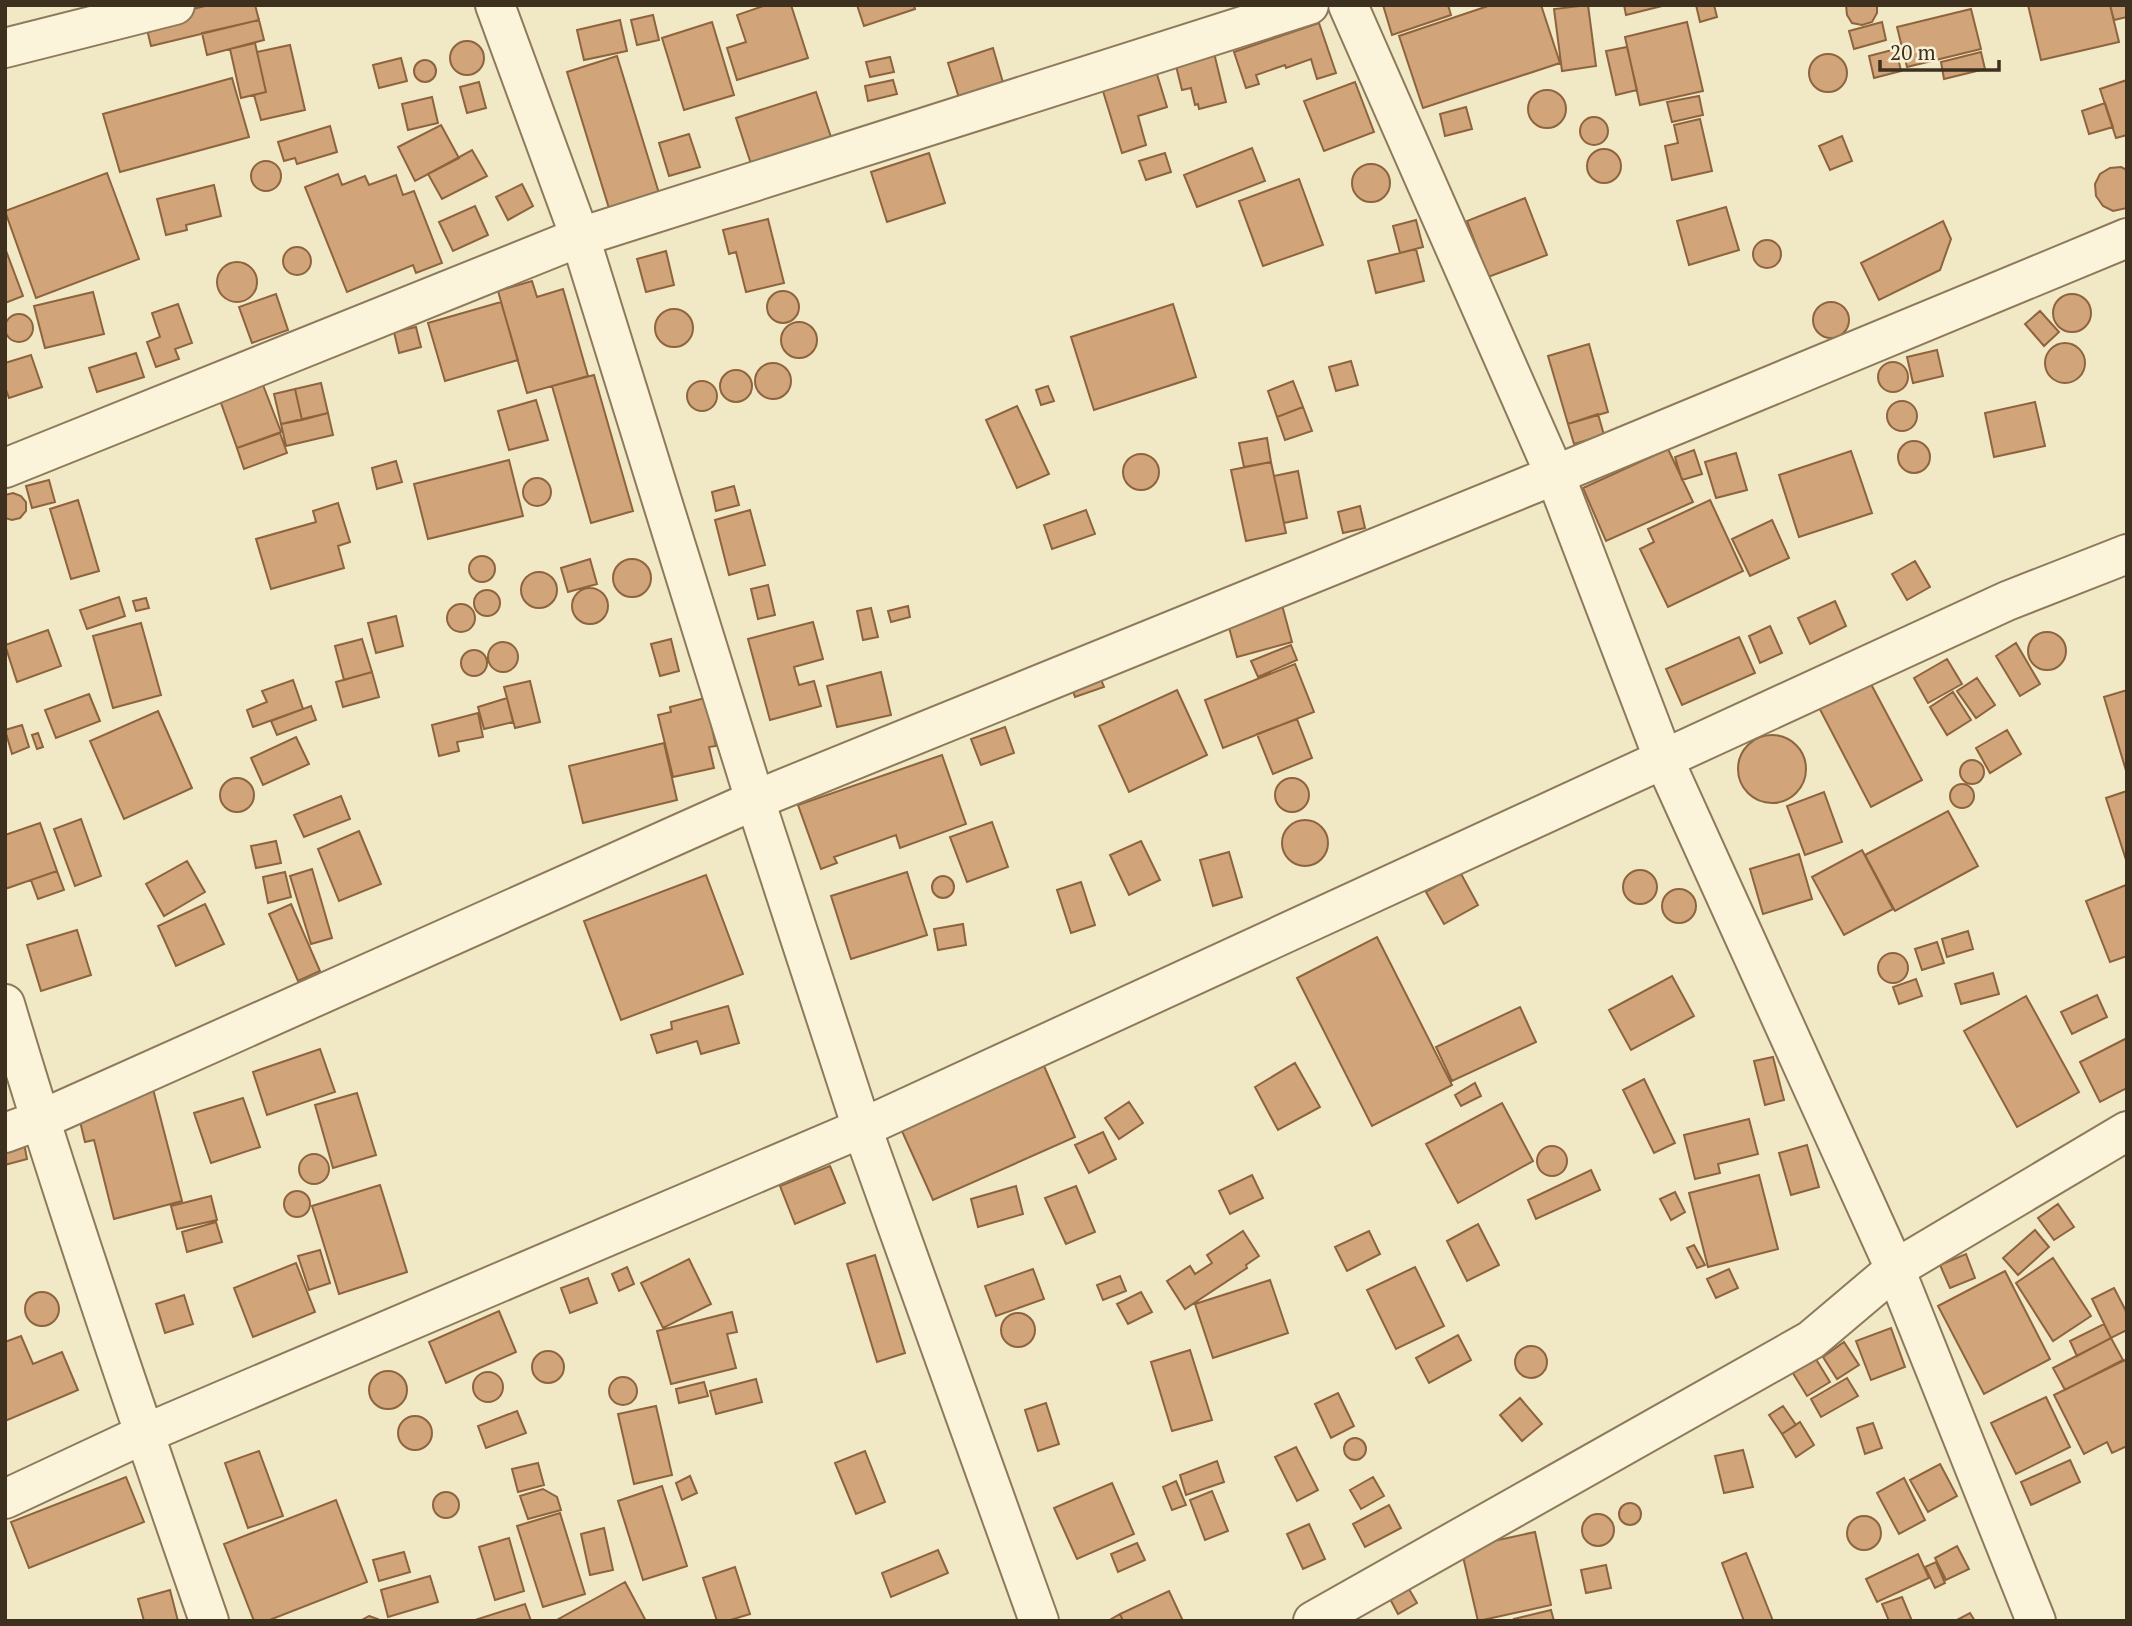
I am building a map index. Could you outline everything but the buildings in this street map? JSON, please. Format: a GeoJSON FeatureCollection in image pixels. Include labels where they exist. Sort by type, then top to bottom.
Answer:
{"type":"FeatureCollection","features":[{"type":"Feature","properties":{"kind":"street"},"geometry":{"type":"LineString","coordinates":[[5,48],[175,5]]}},
{"type":"Feature","properties":{"kind":"street"},"geometry":{"type":"LineString","coordinates":[[495,5],[580,237],[755,800],[862,1128],[1039,1621]]}},
{"type":"Feature","properties":{"kind":"street"},"geometry":{"type":"LineString","coordinates":[[5,468],[580,237],[1309,5]]}},
{"type":"Feature","properties":{"kind":"street"},"geometry":{"type":"LineString","coordinates":[[1348,5],[1555,475],[1664,760],[1895,1269],[2036,1621]]}},
{"type":"Feature","properties":{"kind":"street"},"geometry":{"type":"LineString","coordinates":[[22,1126],[755,800],[1555,475],[2127,238]]}},
{"type":"Feature","properties":{"kind":"street"},"geometry":{"type":"LineString","coordinates":[[5,1499],[144,1434],[862,1128],[2007,601],[2127,554]]}},
{"type":"Feature","properties":{"kind":"street"},"geometry":{"type":"LineString","coordinates":[[5,1004],[22,1126],[144,1434],[209,1621]]}},
{"type":"Feature","properties":{"kind":"street"},"geometry":{"type":"LineString","coordinates":[[1313,1621],[1811,1340],[1895,1269],[2127,1131]]}}]}
